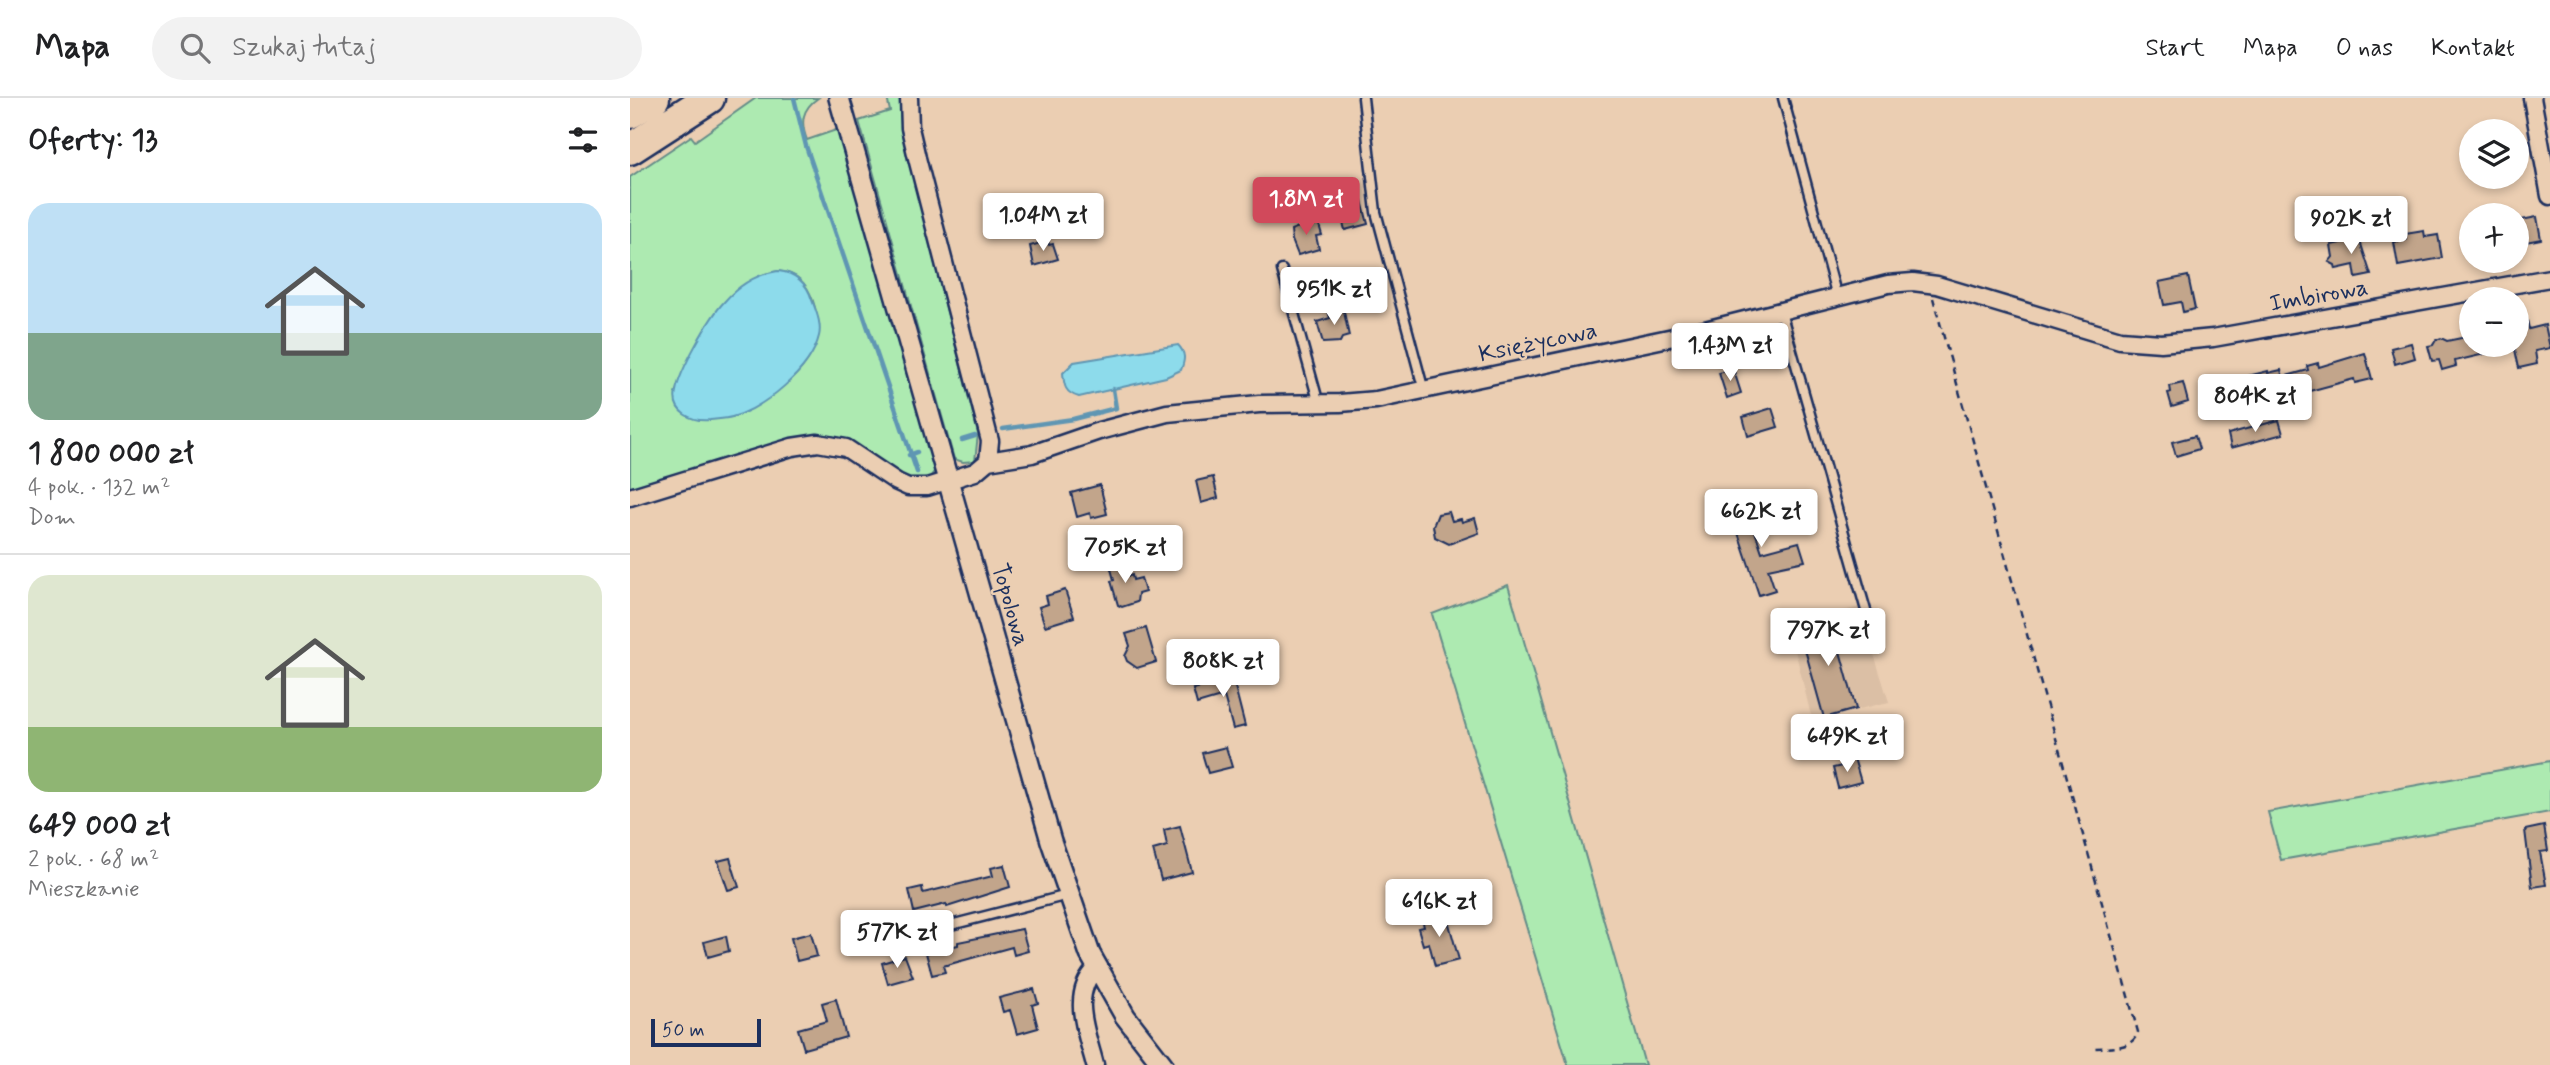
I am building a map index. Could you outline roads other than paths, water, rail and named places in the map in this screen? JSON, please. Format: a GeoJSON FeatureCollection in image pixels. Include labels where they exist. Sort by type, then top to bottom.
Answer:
{"type":"FeatureCollection","features":[{"type":"Feature","properties":{"kind":"highway"},"geometry":{"type":"LineString","coordinates":[[630,113],[654,98]]}},
{"type":"Feature","properties":{"kind":"highway"},"geometry":{"type":"LineString","coordinates":[[630,149],[709,98]]}},
{"type":"Feature","properties":{"kind":"street","name":"Topolowa"},"geometry":{"type":"LineString","coordinates":[[839,98],[1068,895],[1083,939],[1097,968],[1125,1016],[1163,1065]]}},
{"type":"Feature","properties":{"kind":"street"},"geometry":{"type":"LineString","coordinates":[[909,98],[910,128],[917,158],[990,441],[988,461]]}},
{"type":"Feature","properties":{"kind":"street"},"geometry":{"type":"LineString","coordinates":[[2532,98],[2550,196]]}},
{"type":"Feature","properties":{"kind":"street","name":"Imbirowa"},"geometry":{"type":"LineString","coordinates":[[2136,342],[2196,341],[2550,278]]}},
{"type":"Feature","properties":{"kind":"street","name":"Księżycowa"},"geometry":{"type":"LineString","coordinates":[[630,497],[792,447],[817,443],[846,447],[908,487],[927,487],[981,470],[988,461],[1032,454],[1099,431],[1167,413],[1259,404],[1356,402],[1424,391],[1781,312],[1888,284],[1933,284],[2104,336],[2136,342]]}},
{"type":"Feature","properties":{"kind":"street"},"geometry":{"type":"LineString","coordinates":[[1095,1065],[1081,998],[1087,977],[1097,968]]}},
{"type":"Feature","properties":{"kind":"lane"},"geometry":{"type":"LineString","coordinates":[[1363,98],[1376,212],[1424,391]]}},
{"type":"Feature","properties":{"kind":"lane"},"geometry":{"type":"LineString","coordinates":[[1783,98],[1837,297]]}},
{"type":"Feature","properties":{"kind":"lane"},"geometry":{"type":"LineString","coordinates":[[1282,270],[1319,404]]}},
{"type":"Feature","properties":{"kind":"lane"},"geometry":{"type":"LineString","coordinates":[[1781,312],[1867,614]]}},
{"type":"Feature","properties":{"kind":"lane"},"geometry":{"type":"LineString","coordinates":[[935,929],[1068,895]]}},
{"type":"Feature","properties":{"kind":"water"},"geometry":{"type":"Polygon","coordinates":[[[778,271],[790,274],[804,284],[817,313],[819,336],[807,362],[784,386],[745,412],[729,418],[690,418],[680,410],[675,399],[679,382],[696,345],[724,302],[735,291],[755,278],[778,271]]]}},
{"type":"Feature","properties":{"kind":"water"},"geometry":{"type":"Polygon","coordinates":[[[1178,345],[1184,357],[1181,370],[1166,377],[1079,397],[1068,391],[1065,385],[1063,373],[1074,362],[1178,345]]]}},
{"type":"Feature","properties":{"kind":"waterway"},"geometry":{"type":"LineString","coordinates":[[794,98],[806,146],[917,472]]}},
{"type":"Feature","properties":{"kind":"waterway"},"geometry":{"type":"LineString","coordinates":[[1003,429],[1073,419],[1116,408],[1113,389]]}},
{"type":"Feature","properties":{"kind":"waterway"},"geometry":{"type":"LineString","coordinates":[[962,440],[975,436]]}},
{"type":"Feature","properties":{"kind":"waterway"},"geometry":{"type":"LineString","coordinates":[[909,455],[917,452]]}}]}
